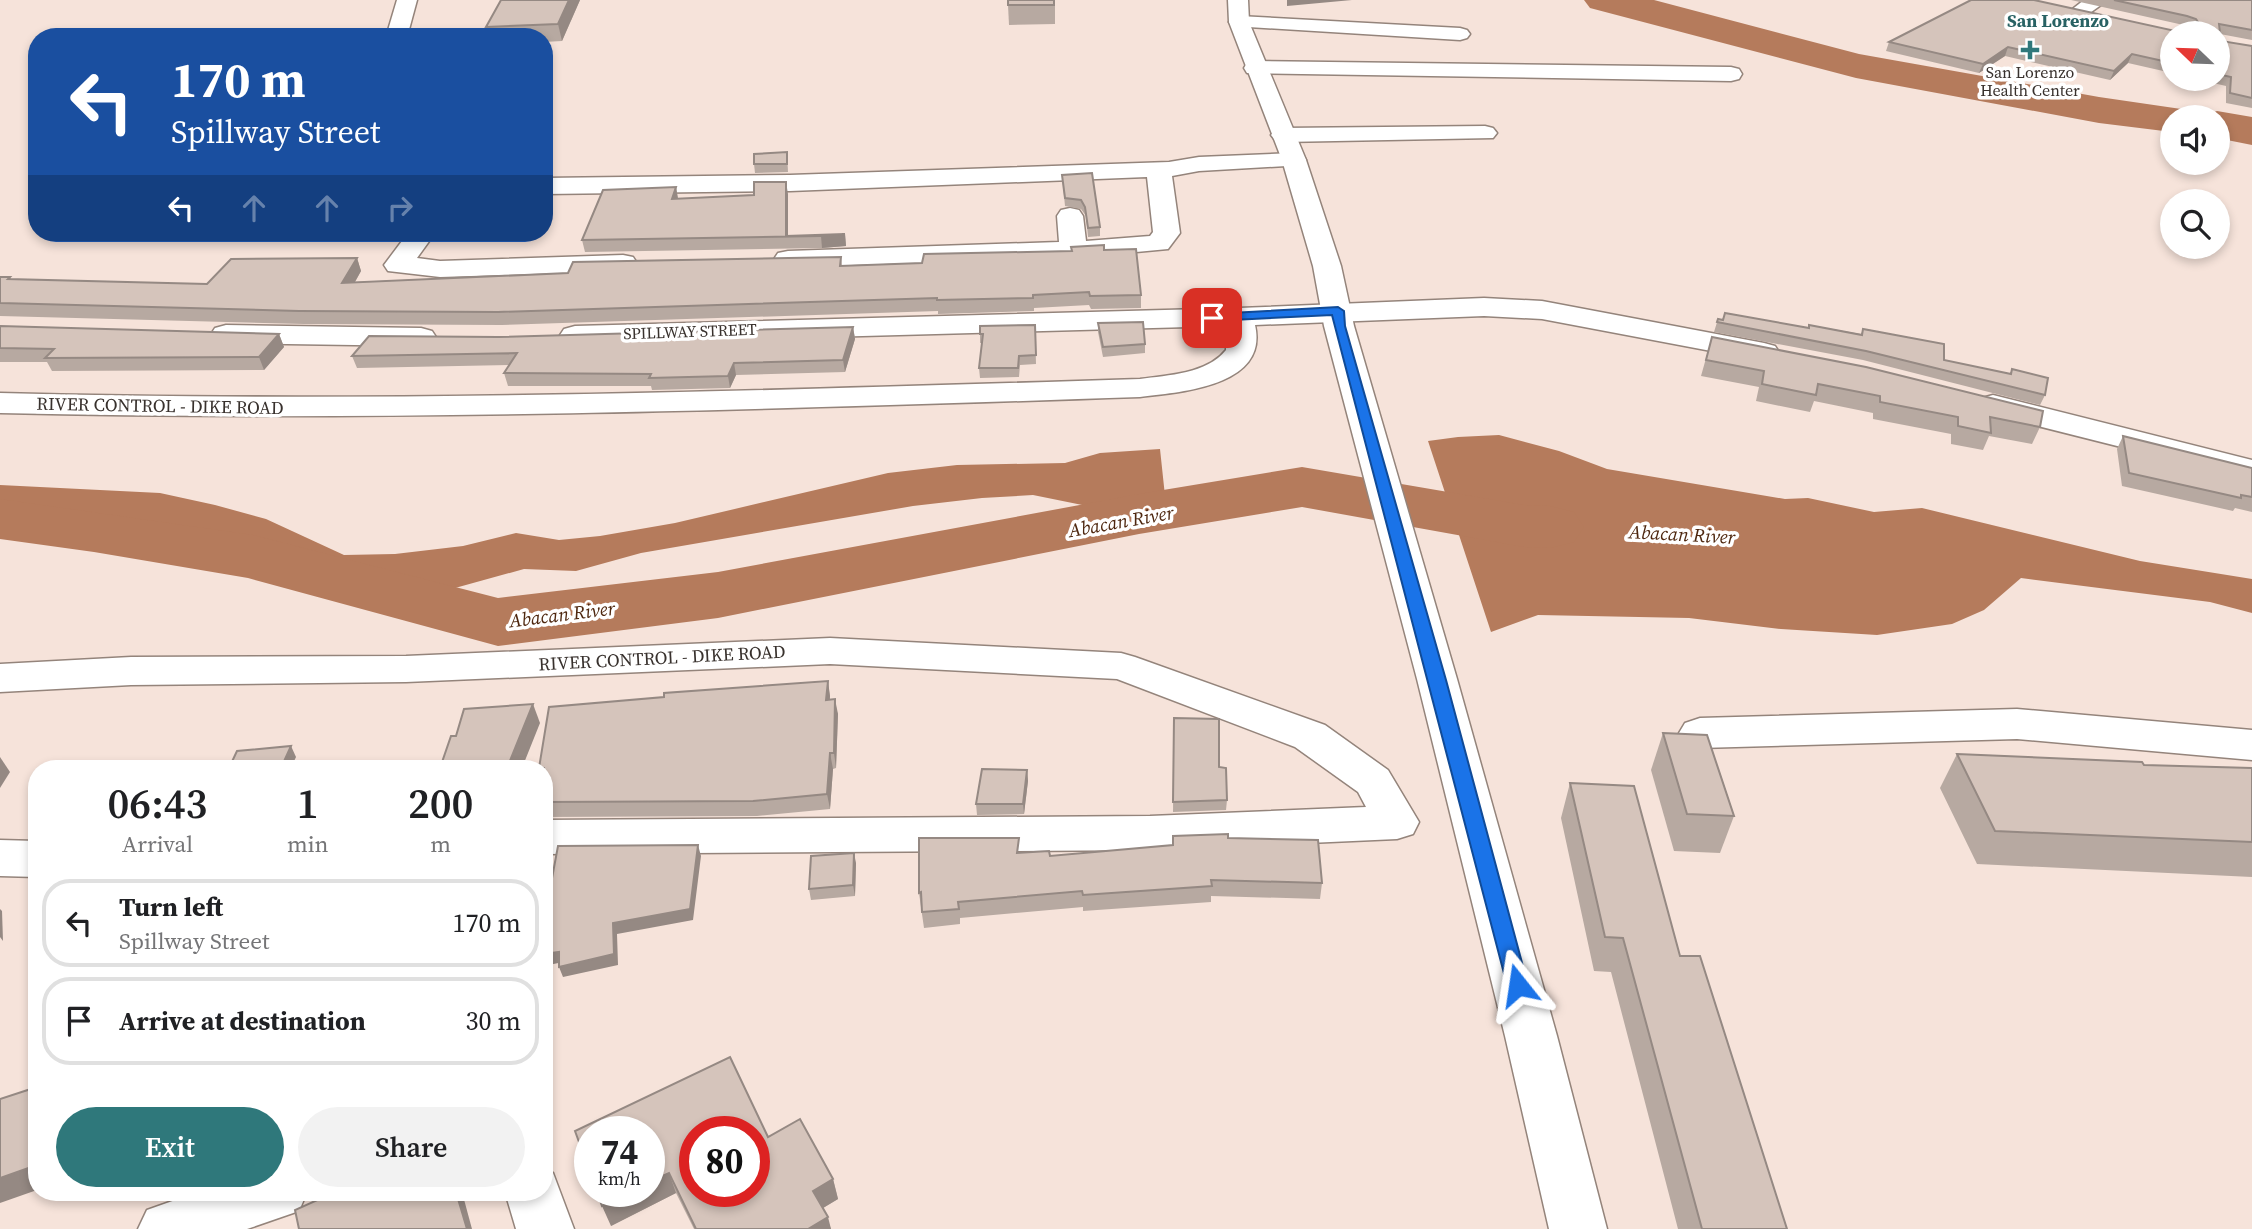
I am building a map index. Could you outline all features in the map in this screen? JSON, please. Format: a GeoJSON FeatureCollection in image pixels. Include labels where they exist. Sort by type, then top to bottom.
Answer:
{"type":"FeatureCollection","features":[{"type":"Feature","properties":{"kind":"main road"},"geometry":{"type":"LineString","coordinates":[[399,28],[407,0]]}},
{"type":"Feature","properties":{"kind":"main road"},"geometry":{"type":"LineString","coordinates":[[1460,34],[1238,11],[1255,68],[1297,169],[1437,680],[1531,1035],[1578,1229]]}},
{"type":"Feature","properties":{"kind":"main road"},"geometry":{"type":"LineString","coordinates":[[1255,68],[1731,74]]}},
{"type":"Feature","properties":{"kind":"main road"},"geometry":{"type":"LineString","coordinates":[[1283,135],[1485,133]]}},
{"type":"Feature","properties":{"kind":"main road"},"geometry":{"type":"LineString","coordinates":[[553,186],[790,183],[1163,172],[1196,175],[1297,169]]}},
{"type":"Feature","properties":{"kind":"main road"},"geometry":{"type":"LineString","coordinates":[[1090,191],[1100,186],[1163,172]]}},
{"type":"Feature","properties":{"kind":"main road"},"geometry":{"type":"LineString","coordinates":[[756,260],[1073,250],[1158,243],[1167,233],[1163,172]]}},
{"type":"Feature","properties":{"kind":"main road"},"geometry":{"type":"LineString","coordinates":[[1070,216],[1073,250]]}},
{"type":"Feature","properties":{"kind":"main road"},"geometry":{"type":"LineString","coordinates":[[415,242],[398,265],[440,269],[648,262]]}},
{"type":"Feature","properties":{"kind":"main road","name":"SPILLWAY STREET"},"geometry":{"type":"LineString","coordinates":[[544,336],[1238,317],[1338,318],[1388,312],[1484,307],[1542,310],[1798,359]]}},
{"type":"Feature","properties":{"kind":"main road","name":"RIVER CONTROL - DIKE ROAD"},"geometry":{"type":"LineString","coordinates":[[0,403],[241,410],[764,402],[1140,388],[1179,383],[1226,366],[1240,352],[1243,338],[1238,317]]}},
{"type":"Feature","properties":{"kind":"main road"},"geometry":{"type":"LineString","coordinates":[[193,333],[449,337]]}},
{"type":"Feature","properties":{"kind":"main road"},"geometry":{"type":"LineString","coordinates":[[1967,399],[2252,471]]}},
{"type":"Feature","properties":{"kind":"main road","name":"RIVER CONTROL - DIKE ROAD"},"geometry":{"type":"LineString","coordinates":[[0,678],[131,671],[419,668],[843,651],[1121,666],[1310,736],[1373,781],[1397,822],[1162,832],[553,837]]}},
{"type":"Feature","properties":{"kind":"main road"},"geometry":{"type":"LineString","coordinates":[[1700,733],[2017,724],[2252,745]]}},
{"type":"Feature","properties":{"kind":"main road"},"geometry":{"type":"LineString","coordinates":[[0,858],[28,859]]}},
{"type":"Feature","properties":{"kind":"main road"},"geometry":{"type":"LineString","coordinates":[[167,1229],[252,1201]]}},
{"type":"Feature","properties":{"kind":"main road"},"geometry":{"type":"LineString","coordinates":[[536,1201],[545,1229]]}},
{"type":"Feature","properties":{"kind":"water"},"geometry":{"type":"Polygon","coordinates":[[[1499,435],[1559,451],[1607,469],[1785,499],[1808,498],[1874,512],[1922,508],[2140,561],[2252,579],[2252,613],[2210,602],[2021,578],[1984,610],[1952,624],[1877,635],[1781,629],[1689,618],[1538,615],[1491,632],[1428,441],[1499,435]]]}},
{"type":"Feature","properties":{"kind":"water"},"geometry":{"type":"Polygon","coordinates":[[[1160,449],[1168,524],[1130,523],[1102,509],[1033,495],[982,498],[913,506],[641,553],[576,571],[524,569],[437,593],[343,587],[288,580],[242,570],[199,552],[152,547],[63,517],[13,508],[0,510],[0,485],[160,493],[266,519],[344,555],[395,554],[463,546],[516,533],[559,540],[600,536],[675,523],[888,473],[957,465],[1065,463],[1100,453],[1160,449]]]}},
{"type":"Feature","properties":{"kind":"building"},"geometry":{"type":"Polygon","coordinates":[[[501,0],[569,0],[558,24],[486,27],[501,0]]]}},
{"type":"Feature","properties":{"kind":"building"},"geometry":{"type":"Polygon","coordinates":[[[1008,0],[1054,0],[1054,5],[1008,5],[1008,0]]]}},
{"type":"Feature","properties":{"kind":"building"},"geometry":{"type":"Polygon","coordinates":[[[1971,0],[2034,0],[2160,28],[2160,60],[2132,54],[2114,71],[2008,47],[1983,64],[1889,42],[1971,0]]]}},
{"type":"Feature","properties":{"kind":"building"},"geometry":{"type":"Polygon","coordinates":[[[2114,0],[2252,0],[2252,30],[2230,26],[2230,21],[2197,21],[2187,16],[2114,0]]]}},
{"type":"Feature","properties":{"kind":"building"},"geometry":{"type":"Polygon","coordinates":[[[2230,42],[2252,46],[2252,98],[2230,93],[2230,42]]]}},
{"type":"Feature","properties":{"kind":"building"},"geometry":{"type":"Polygon","coordinates":[[[787,152],[787,164],[754,164],[754,154],[787,152]]]}},
{"type":"Feature","properties":{"kind":"building"},"geometry":{"type":"Polygon","coordinates":[[[1092,173],[1100,227],[1088,228],[1085,207],[1081,200],[1065,198],[1062,175],[1092,173]]]}},
{"type":"Feature","properties":{"kind":"building"},"geometry":{"type":"Polygon","coordinates":[[[754,182],[786,182],[786,236],[845,234],[821,236],[582,240],[603,190],[676,187],[672,199],[754,195],[754,182]]]}},
{"type":"Feature","properties":{"kind":"building"},"geometry":{"type":"Polygon","coordinates":[[[1104,245],[1104,250],[1136,249],[1141,295],[1090,296],[1089,292],[1033,295],[1033,298],[937,298],[498,312],[299,311],[0,303],[0,277],[207,284],[231,259],[357,258],[342,283],[568,273],[573,262],[841,257],[840,266],[922,263],[924,254],[1072,251],[1071,247],[1104,245]]]}},
{"type":"Feature","properties":{"kind":"building"},"geometry":{"type":"Polygon","coordinates":[[[1725,313],[1862,335],[1863,329],[1944,344],[1944,360],[2011,374],[2012,369],[2048,378],[2045,395],[1866,351],[1717,322],[1718,319],[1723,320],[1725,313]]]}},
{"type":"Feature","properties":{"kind":"building"},"geometry":{"type":"Polygon","coordinates":[[[1143,322],[1145,344],[1103,347],[1098,323],[1143,322]]]}},
{"type":"Feature","properties":{"kind":"building"},"geometry":{"type":"Polygon","coordinates":[[[1035,325],[1036,355],[1019,356],[1018,368],[979,368],[983,334],[980,334],[980,326],[1035,325]]]}},
{"type":"Feature","properties":{"kind":"building"},"geometry":{"type":"Polygon","coordinates":[[[0,326],[279,334],[259,357],[45,358],[54,349],[0,348],[0,326]]]}},
{"type":"Feature","properties":{"kind":"building"},"geometry":{"type":"Polygon","coordinates":[[[853,327],[843,360],[734,363],[728,376],[649,378],[651,374],[504,373],[517,353],[352,356],[369,336],[498,337],[853,327]]]}},
{"type":"Feature","properties":{"kind":"building"},"geometry":{"type":"Polygon","coordinates":[[[1712,337],[1866,367],[2043,411],[2040,427],[1990,417],[1991,433],[1958,426],[1958,417],[1880,402],[1880,396],[1818,384],[1816,395],[1762,384],[1764,371],[1706,360],[1712,337]]]}},
{"type":"Feature","properties":{"kind":"building"},"geometry":{"type":"Polygon","coordinates":[[[2123,436],[2252,468],[2252,497],[2241,495],[2241,498],[2129,473],[2123,436]]]}},
{"type":"Feature","properties":{"kind":"building"},"geometry":{"type":"Polygon","coordinates":[[[828,681],[826,700],[835,699],[834,753],[830,753],[827,794],[753,801],[553,802],[553,760],[540,760],[549,707],[664,697],[664,693],[828,681]]]}},
{"type":"Feature","properties":{"kind":"building"},"geometry":{"type":"Polygon","coordinates":[[[533,704],[510,760],[443,760],[451,736],[456,736],[464,709],[533,704]]]}},
{"type":"Feature","properties":{"kind":"building"},"geometry":{"type":"Polygon","coordinates":[[[1174,718],[1219,719],[1219,767],[1226,768],[1227,800],[1173,802],[1174,718]]]}},
{"type":"Feature","properties":{"kind":"building"},"geometry":{"type":"Polygon","coordinates":[[[1663,733],[1707,735],[1734,816],[1687,814],[1663,733]]]}},
{"type":"Feature","properties":{"kind":"building"},"geometry":{"type":"Polygon","coordinates":[[[291,746],[285,760],[233,760],[237,751],[291,746]]]}},
{"type":"Feature","properties":{"kind":"building"},"geometry":{"type":"Polygon","coordinates":[[[1957,754],[2142,762],[2144,765],[2252,768],[2252,842],[1995,831],[1957,754]]]}},
{"type":"Feature","properties":{"kind":"building"},"geometry":{"type":"Polygon","coordinates":[[[982,769],[1027,770],[1023,804],[976,804],[982,769]]]}},
{"type":"Feature","properties":{"kind":"building"},"geometry":{"type":"Polygon","coordinates":[[[1570,783],[1634,786],[1680,956],[1700,956],[1787,1229],[1702,1229],[1623,938],[1605,937],[1570,783]]]}},
{"type":"Feature","properties":{"kind":"building"},"geometry":{"type":"Polygon","coordinates":[[[1228,834],[1228,838],[1318,840],[1322,883],[1211,880],[1212,886],[1083,895],[1082,891],[958,902],[959,909],[922,912],[921,892],[919,893],[919,838],[1019,838],[1017,853],[1049,851],[1050,856],[1173,845],[1173,836],[1228,834]]]}},
{"type":"Feature","properties":{"kind":"building"},"geometry":{"type":"Polygon","coordinates":[[[698,845],[690,909],[613,923],[614,954],[559,967],[559,952],[553,953],[553,873],[558,846],[698,845]]]}},
{"type":"Feature","properties":{"kind":"building"},"geometry":{"type":"Polygon","coordinates":[[[854,853],[853,885],[809,889],[811,856],[854,853]]]}},
{"type":"Feature","properties":{"kind":"building"},"geometry":{"type":"Polygon","coordinates":[[[730,1057],[758,1116],[679,1116],[679,1194],[669,1173],[665,1175],[665,1116],[606,1116],[730,1057]]]}},
{"type":"Feature","properties":{"kind":"building"},"geometry":{"type":"Polygon","coordinates":[[[28,1090],[28,1168],[0,1178],[0,1099],[28,1090]]]}},
{"type":"Feature","properties":{"kind":"building"},"geometry":{"type":"Polygon","coordinates":[[[800,1119],[833,1179],[813,1191],[828,1217],[808,1229],[696,1229],[685,1207],[770,1207],[770,1136],[800,1119]]]}},
{"type":"Feature","properties":{"kind":"building"},"geometry":{"type":"Polygon","coordinates":[[[315,1201],[459,1201],[467,1229],[299,1229],[295,1210],[315,1201]]]}},
{"type":"Feature","properties":{"kind":"waterway"},"geometry":{"type":"LineString","coordinates":[[1603,0],[1665,14],[1856,66],[2099,110],[2160,118]]}},
{"type":"Feature","properties":{"kind":"waterway"},"geometry":{"type":"LineString","coordinates":[[2230,127],[2252,131]]}},
{"type":"Feature","properties":{"kind":"waterway","name":"Abacan River"},"geometry":{"type":"LineString","coordinates":[[0,519],[253,557],[498,622],[718,595],[1139,514],[1302,487],[1524,526],[1550,527]]}},
{"type":"Feature","properties":{"kind":"place","name":"San Lorenzo Health Center"},"geometry":{"type":"Point","coordinates":[2030,50]}},
{"type":"Feature","properties":{"kind":"district","name":"San Lorenzo"},"geometry":{"type":"Point","coordinates":[2058,21]}},
{"type":"Feature","properties":{"kind":"route"},"geometry":{"type":"LineString","coordinates":[[1212,318],[1338,311],[1339,326],[1518,985]]}}]}
